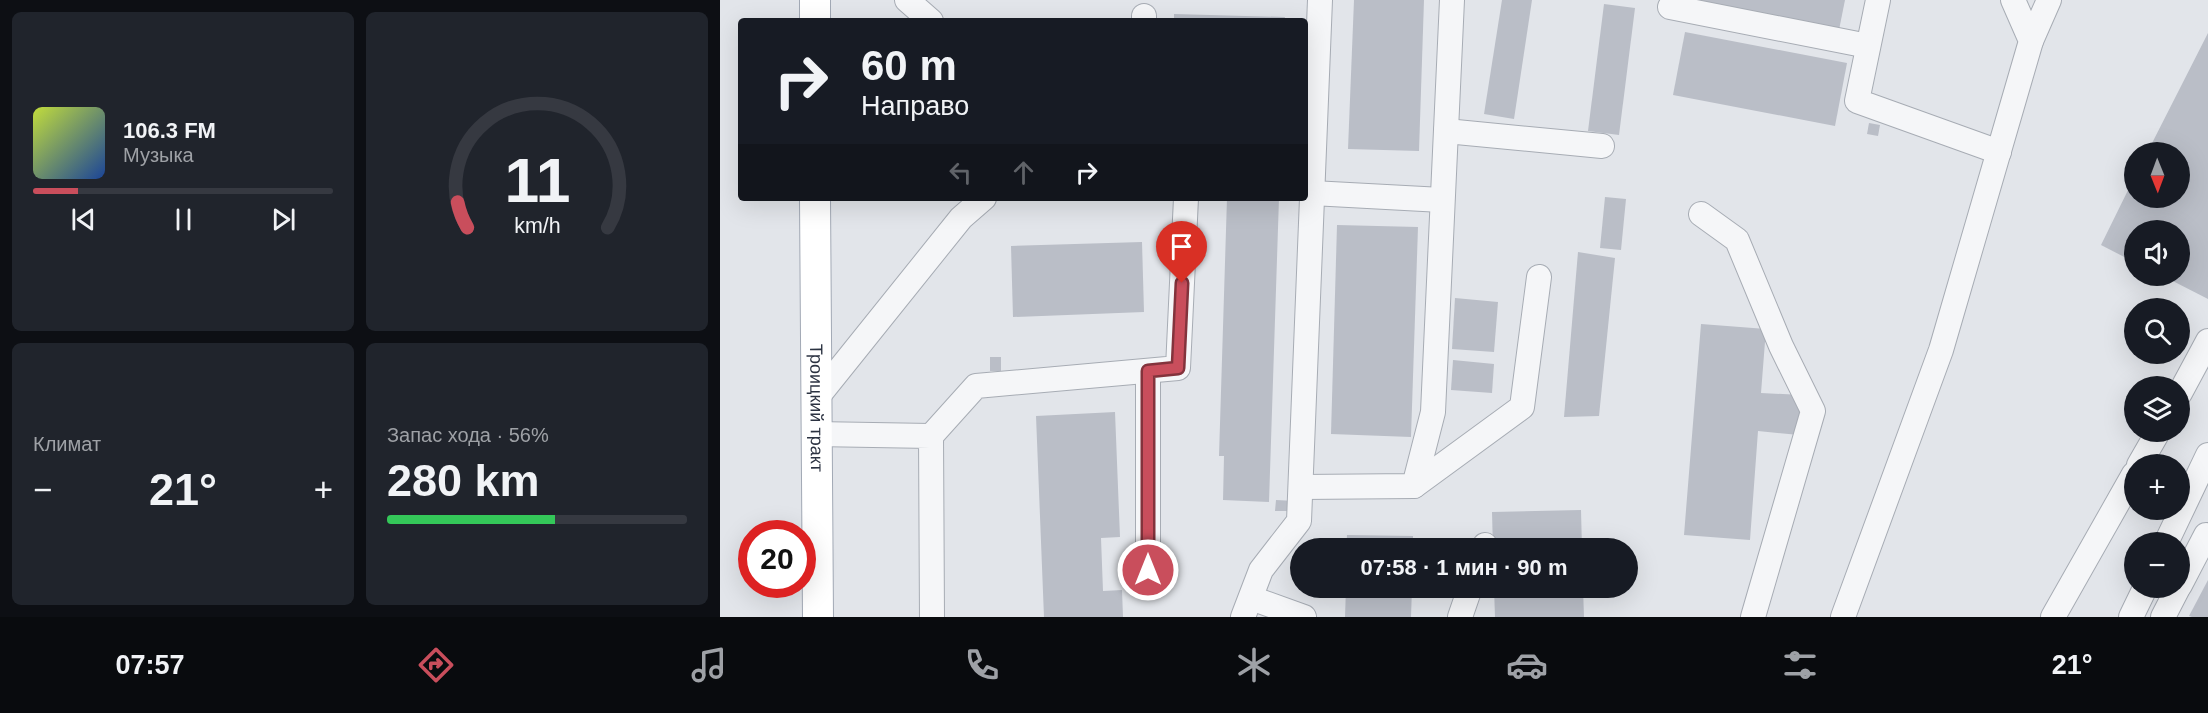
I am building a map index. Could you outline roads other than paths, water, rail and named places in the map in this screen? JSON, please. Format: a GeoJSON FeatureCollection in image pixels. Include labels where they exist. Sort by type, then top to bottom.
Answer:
{"type":"FeatureCollection","features":[{"type":"Feature","properties":{"kind":"main road"},"geometry":{"type":"LineString","coordinates":[[815,0],[815,18]]}},
{"type":"Feature","properties":{"kind":"main road","name":"Троицкий тракт"},"geometry":{"type":"LineString","coordinates":[[815,201],[818,617]]}},
{"type":"Feature","properties":{"kind":"lane"},"geometry":{"type":"LineString","coordinates":[[907,0],[928,18]]}},
{"type":"Feature","properties":{"kind":"lane"},"geometry":{"type":"LineString","coordinates":[[1304,617],[1247,607],[1261,570],[1299,521],[1320,0]]}},
{"type":"Feature","properties":{"kind":"lane"},"geometry":{"type":"LineString","coordinates":[[1414,486],[1433,412],[1452,0]]}},
{"type":"Feature","properties":{"kind":"lane"},"geometry":{"type":"LineString","coordinates":[[1878,0],[1857,101],[1999,152]]}},
{"type":"Feature","properties":{"kind":"lane"},"geometry":{"type":"LineString","coordinates":[[2013,0],[2031,40]]}},
{"type":"Feature","properties":{"kind":"lane"},"geometry":{"type":"LineString","coordinates":[[1843,617],[1941,350],[2031,40],[2049,0]]}},
{"type":"Feature","properties":{"kind":"lane"},"geometry":{"type":"LineString","coordinates":[[1670,7],[1868,46]]}},
{"type":"Feature","properties":{"kind":"lane"},"geometry":{"type":"LineString","coordinates":[[1446,131],[1602,146]]}},
{"type":"Feature","properties":{"kind":"lane"},"geometry":{"type":"LineString","coordinates":[[1312,193],[1442,200]]}},
{"type":"Feature","properties":{"kind":"lane"},"geometry":{"type":"LineString","coordinates":[[815,400],[961,218],[981,201]]}},
{"type":"Feature","properties":{"kind":"lane"},"geometry":{"type":"LineString","coordinates":[[932,617],[931,436],[976,386],[1178,368],[1186,201]]}},
{"type":"Feature","properties":{"kind":"lane"},"geometry":{"type":"LineString","coordinates":[[1701,214],[1737,240],[1781,346],[1813,411],[1753,617]]}},
{"type":"Feature","properties":{"kind":"lane"},"geometry":{"type":"LineString","coordinates":[[1302,487],[1414,486],[1522,407],[1539,277]]}},
{"type":"Feature","properties":{"kind":"lane"},"geometry":{"type":"LineString","coordinates":[[2189,376],[2208,341]]}},
{"type":"Feature","properties":{"kind":"lane"},"geometry":{"type":"LineString","coordinates":[[1148,371],[1148,570]]}},
{"type":"Feature","properties":{"kind":"lane"},"geometry":{"type":"LineString","coordinates":[[815,434],[931,436]]}},
{"type":"Feature","properties":{"kind":"lane"},"geometry":{"type":"LineString","coordinates":[[2171,532],[2208,455]]}},
{"type":"Feature","properties":{"kind":"lane"},"geometry":{"type":"LineString","coordinates":[[2053,617],[2124,492]]}},
{"type":"Feature","properties":{"kind":"lane"},"geometry":{"type":"LineString","coordinates":[[2190,564],[2205,535]]}},
{"type":"Feature","properties":{"kind":"lane"},"geometry":{"type":"LineString","coordinates":[[1460,617],[1467,598]]}},
{"type":"Feature","properties":{"kind":"lane"},"geometry":{"type":"LineString","coordinates":[[2138,603],[2162,617],[2172,598]]}}]}
